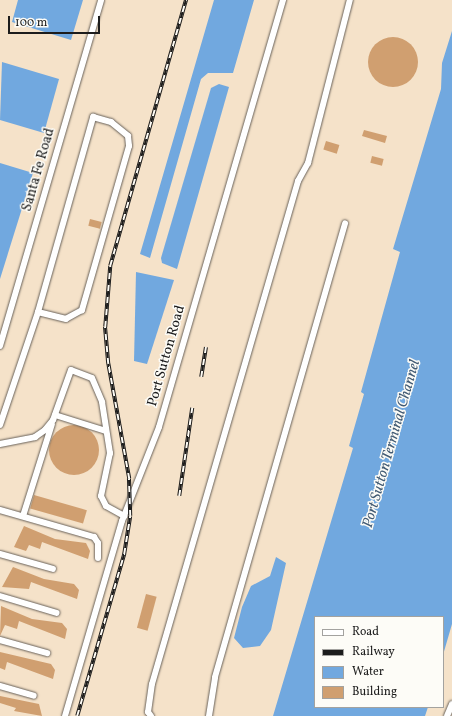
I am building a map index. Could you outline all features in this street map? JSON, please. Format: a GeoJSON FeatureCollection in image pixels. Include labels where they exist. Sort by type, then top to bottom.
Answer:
{"type":"FeatureCollection","features":[{"type":"Feature","properties":{"kind":"street","name":"Santa Fe Road"},"geometry":{"type":"LineString","coordinates":[[0,346],[101,0]]}},
{"type":"Feature","properties":{"kind":"street","name":"Port Sutton Road"},"geometry":{"type":"LineString","coordinates":[[65,716],[124,516],[159,427],[283,0]]}},
{"type":"Feature","properties":{"kind":"street"},"geometry":{"type":"LineString","coordinates":[[151,716],[148,712],[152,684],[298,181],[308,163],[350,0]]}},
{"type":"Feature","properties":{"kind":"street"},"geometry":{"type":"LineString","coordinates":[[0,425],[38,312],[93,117],[110,122],[128,136],[129,146],[82,310],[66,320],[38,312]]}},
{"type":"Feature","properties":{"kind":"street"},"geometry":{"type":"LineString","coordinates":[[209,716],[215,677],[345,223]]}},
{"type":"Feature","properties":{"kind":"street"},"geometry":{"type":"LineString","coordinates":[[23,516],[71,370],[92,378],[98,388],[110,453],[101,496],[106,506],[124,516]]}},
{"type":"Feature","properties":{"kind":"street"},"geometry":{"type":"LineString","coordinates":[[54,418],[106,431]]}},
{"type":"Feature","properties":{"kind":"street"},"geometry":{"type":"LineString","coordinates":[[0,444],[35,437],[54,418]]}},
{"type":"Feature","properties":{"kind":"street"},"geometry":{"type":"LineString","coordinates":[[0,510],[94,537],[98,543],[98,558]]}},
{"type":"Feature","properties":{"kind":"street"},"geometry":{"type":"LineString","coordinates":[[0,554],[53,568]]}},
{"type":"Feature","properties":{"kind":"street"},"geometry":{"type":"LineString","coordinates":[[0,596],[57,613]]}},
{"type":"Feature","properties":{"kind":"street"},"geometry":{"type":"LineString","coordinates":[[0,640],[47,653]]}},
{"type":"Feature","properties":{"kind":"street"},"geometry":{"type":"LineString","coordinates":[[0,686],[34,696]]}},
{"type":"Feature","properties":{"kind":"street"},"geometry":{"type":"LineString","coordinates":[[447,716],[452,704]]}},
{"type":"Feature","properties":{"kind":"water"},"geometry":{"type":"Polygon","coordinates":[[[18,0],[83,0],[71,40],[12,22],[18,0]]]}},
{"type":"Feature","properties":{"kind":"water"},"geometry":{"type":"Polygon","coordinates":[[[214,0],[254,0],[233,73],[208,73],[201,79],[150,258],[140,254],[214,0]]]}},
{"type":"Feature","properties":{"kind":"water","name":"Port Sutton Terminal Channel"},"geometry":{"type":"Polygon","coordinates":[[[452,31],[452,624],[444,652],[444,616],[314,616],[314,708],[428,708],[425,716],[273,716],[353,448],[349,446],[364,394],[361,392],[400,252],[393,249],[441,89],[442,63],[452,31]]]}},
{"type":"Feature","properties":{"kind":"water"},"geometry":{"type":"Polygon","coordinates":[[[2,62],[59,79],[44,133],[0,120],[2,62]]]}},
{"type":"Feature","properties":{"kind":"water"},"geometry":{"type":"Polygon","coordinates":[[[219,84],[229,87],[177,269],[162,263],[161,258],[211,88],[219,84]]]}},
{"type":"Feature","properties":{"kind":"water"},"geometry":{"type":"Polygon","coordinates":[[[0,163],[33,173],[0,279],[0,163]]]}},
{"type":"Feature","properties":{"kind":"water"},"geometry":{"type":"Polygon","coordinates":[[[136,272],[174,280],[147,364],[134,361],[136,272]]]}},
{"type":"Feature","properties":{"kind":"water"},"geometry":{"type":"Polygon","coordinates":[[[276,557],[286,563],[271,630],[260,646],[243,648],[234,638],[242,607],[251,586],[270,576],[276,557]]]}},
{"type":"Feature","properties":{"kind":"building"},"geometry":{"type":"Polygon","coordinates":[[[388,37],[398,37],[411,44],[418,57],[418,67],[411,80],[398,87],[388,87],[379,83],[372,76],[368,67],[368,57],[372,48],[379,41],[388,37]]]}},
{"type":"Feature","properties":{"kind":"building"},"geometry":{"type":"Polygon","coordinates":[[[364,130],[387,136],[385,143],[362,136],[364,130]]]}},
{"type":"Feature","properties":{"kind":"building"},"geometry":{"type":"Polygon","coordinates":[[[326,141],[339,145],[337,154],[323,150],[326,141]]]}},
{"type":"Feature","properties":{"kind":"building"},"geometry":{"type":"Polygon","coordinates":[[[372,156],[384,159],[382,166],[370,163],[372,156]]]}},
{"type":"Feature","properties":{"kind":"building"},"geometry":{"type":"Polygon","coordinates":[[[90,219],[102,222],[100,229],[88,226],[90,219]]]}},
{"type":"Feature","properties":{"kind":"building"},"geometry":{"type":"Polygon","coordinates":[[[69,425],[79,425],[92,432],[99,445],[99,455],[92,468],[79,475],[69,475],[60,471],[53,464],[49,455],[49,445],[53,436],[60,429],[69,425]]]}},
{"type":"Feature","properties":{"kind":"building"},"geometry":{"type":"Polygon","coordinates":[[[34,495],[87,510],[83,524],[30,508],[34,495]]]}},
{"type":"Feature","properties":{"kind":"building"},"geometry":{"type":"Polygon","coordinates":[[[24,526],[55,539],[86,543],[90,551],[88,559],[42,542],[40,549],[29,545],[26,551],[14,547],[24,526]]]}},
{"type":"Feature","properties":{"kind":"building"},"geometry":{"type":"Polygon","coordinates":[[[13,567],[44,579],[74,584],[79,590],[77,599],[31,582],[29,589],[2,587],[13,567]]]}},
{"type":"Feature","properties":{"kind":"building"},"geometry":{"type":"Polygon","coordinates":[[[146,594],[157,597],[148,631],[137,628],[146,594]]]}},
{"type":"Feature","properties":{"kind":"building"},"geometry":{"type":"Polygon","coordinates":[[[1,606],[32,619],[62,623],[67,629],[65,639],[19,621],[17,629],[5,625],[0,636],[1,606]]]}},
{"type":"Feature","properties":{"kind":"building"},"geometry":{"type":"Polygon","coordinates":[[[0,652],[51,664],[55,670],[53,679],[7,662],[5,670],[0,668],[0,652]]]}},
{"type":"Feature","properties":{"kind":"building"},"geometry":{"type":"Polygon","coordinates":[[[0,696],[39,704],[42,716],[14,711],[16,708],[0,703],[0,696]]]}},
{"type":"Feature","properties":{"kind":"railway"},"geometry":{"type":"LineString","coordinates":[[77,716],[124,554],[130,516],[129,479],[108,364],[105,327],[110,266],[186,0]]}},
{"type":"Feature","properties":{"kind":"railway"},"geometry":{"type":"LineString","coordinates":[[201,377],[206,347]]}},
{"type":"Feature","properties":{"kind":"railway"},"geometry":{"type":"LineString","coordinates":[[179,496],[192,408]]}}]}
